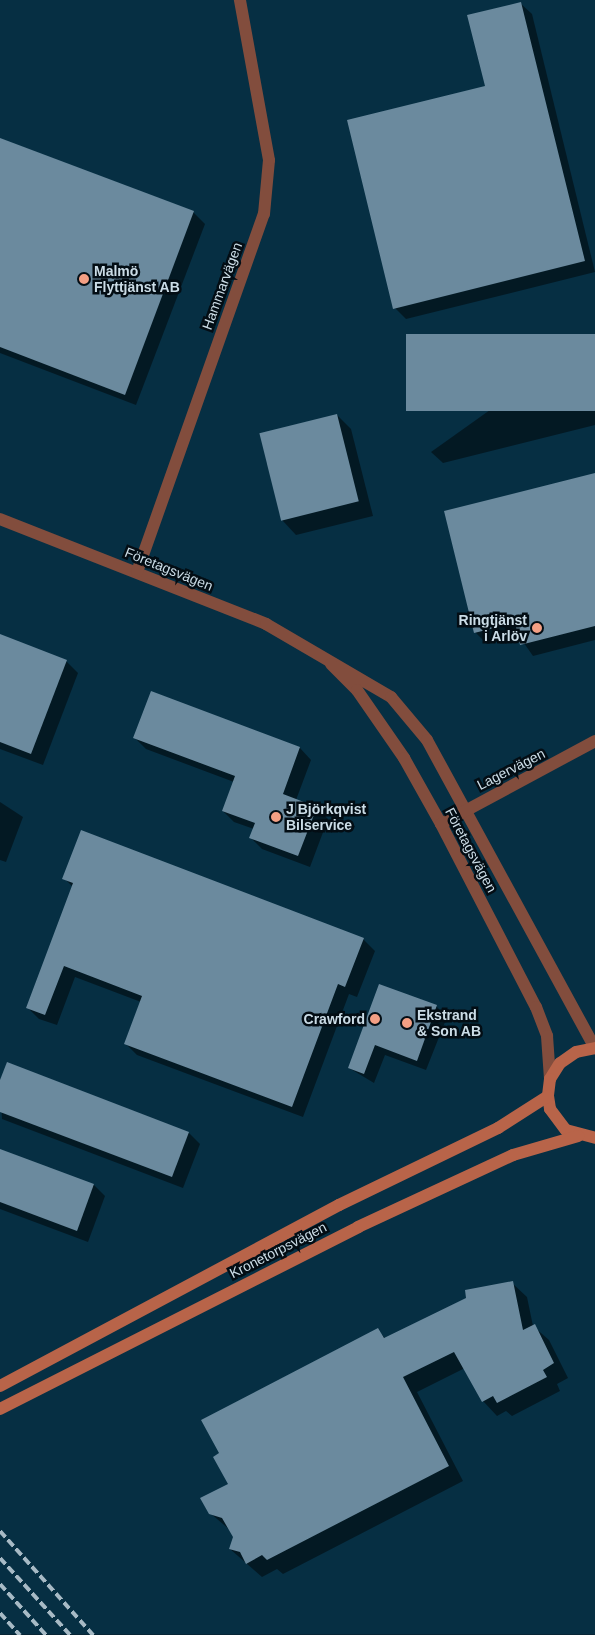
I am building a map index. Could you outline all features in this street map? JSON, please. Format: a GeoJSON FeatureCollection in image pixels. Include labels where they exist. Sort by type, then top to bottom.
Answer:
{"type":"FeatureCollection","features":[{"type":"Feature","properties":{"kind":"main road"},"geometry":{"type":"LineString","coordinates":[[595,1048],[576,1052],[560,1063],[550,1079],[548,1096],[557,1120],[578,1136],[595,1138]]}},
{"type":"Feature","properties":{"kind":"main road","name":"Kronetorpsvägen"},"geometry":{"type":"LineString","coordinates":[[0,1386],[339,1205],[498,1128],[548,1096]]}},
{"type":"Feature","properties":{"kind":"main road","name":"Kronetorpsvägen"},"geometry":{"type":"LineString","coordinates":[[0,1408],[358,1227],[513,1155],[578,1136]]}},
{"type":"Feature","properties":{"kind":"street","name":"Hammarvägen"},"geometry":{"type":"LineString","coordinates":[[137,572],[264,214],[269,160],[240,0]]}},
{"type":"Feature","properties":{"kind":"street","name":"Företagsvägen"},"geometry":{"type":"LineString","coordinates":[[0,519],[266,624],[323,655],[391,697],[427,740],[466,808],[503,885],[595,1048]]}},
{"type":"Feature","properties":{"kind":"street","name":"Företagsvägen"},"geometry":{"type":"LineString","coordinates":[[323,655],[357,690],[404,758],[441,824],[536,1007],[547,1036],[550,1079]]}},
{"type":"Feature","properties":{"kind":"street","name":"Lagervägen"},"geometry":{"type":"LineString","coordinates":[[441,824],[466,808],[595,741]]}},
{"type":"Feature","properties":{"kind":"shaded area"},"geometry":{"type":"Polygon","coordinates":[[[0,0],[595,0],[595,1634],[0,1634],[0,0]]]}},
{"type":"Feature","properties":{"kind":"building"},"geometry":{"type":"Polygon","coordinates":[[[521,2],[585,261],[393,309],[347,120],[485,86],[467,15],[521,2]]]}},
{"type":"Feature","properties":{"kind":"building","name":"Malmö Flyttjänst AB"},"geometry":{"type":"Polygon","coordinates":[[[0,138],[194,211],[125,395],[0,347],[0,138]]]}},
{"type":"Feature","properties":{"kind":"building"},"geometry":{"type":"Polygon","coordinates":[[[406,334],[595,334],[595,411],[406,411],[406,334]]]}},
{"type":"Feature","properties":{"kind":"building"},"geometry":{"type":"Polygon","coordinates":[[[337,414],[359,501],[281,521],[259,433],[337,414]]]}},
{"type":"Feature","properties":{"kind":"building"},"geometry":{"type":"Polygon","coordinates":[[[595,473],[595,626],[520,645],[515,623],[474,633],[444,511],[595,473]]]}},
{"type":"Feature","properties":{"kind":"building"},"geometry":{"type":"Polygon","coordinates":[[[0,634],[67,660],[31,754],[0,742],[0,634]]]}},
{"type":"Feature","properties":{"kind":"building"},"geometry":{"type":"Polygon","coordinates":[[[151,691],[300,747],[283,794],[317,807],[298,856],[249,838],[255,823],[222,811],[235,776],[133,738],[151,691]]]}},
{"type":"Feature","properties":{"kind":"building"},"geometry":{"type":"Polygon","coordinates":[[[81,830],[364,938],[345,987],[338,984],[292,1107],[124,1044],[142,996],[64,966],[45,1015],[26,1008],[73,883],[62,879],[81,830]]]}},
{"type":"Feature","properties":{"kind":"building"},"geometry":{"type":"Polygon","coordinates":[[[379,984],[437,1005],[417,1061],[375,1045],[364,1074],[348,1068],[379,984]]]}},
{"type":"Feature","properties":{"kind":"building"},"geometry":{"type":"Polygon","coordinates":[[[7,1062],[189,1132],[172,1177],[0,1112],[0,1080],[7,1062]]]}},
{"type":"Feature","properties":{"kind":"building"},"geometry":{"type":"Polygon","coordinates":[[[0,1149],[94,1184],[77,1231],[0,1202],[0,1149]]]}},
{"type":"Feature","properties":{"kind":"building"},"geometry":{"type":"Polygon","coordinates":[[[513,1281],[523,1330],[535,1324],[554,1363],[543,1370],[547,1377],[497,1403],[493,1396],[482,1402],[454,1352],[403,1377],[449,1466],[267,1560],[262,1555],[246,1564],[240,1552],[229,1549],[233,1537],[222,1518],[209,1514],[200,1498],[228,1484],[213,1457],[219,1453],[201,1420],[378,1328],[384,1338],[466,1298],[465,1290],[513,1281]]]}},
{"type":"Feature","properties":{"kind":"railway"},"geometry":{"type":"LineString","coordinates":[[0,1531],[93,1635]]}},
{"type":"Feature","properties":{"kind":"railway"},"geometry":{"type":"LineString","coordinates":[[0,1558],[70,1635]]}},
{"type":"Feature","properties":{"kind":"railway"},"geometry":{"type":"LineString","coordinates":[[0,1584],[46,1635]]}},
{"type":"Feature","properties":{"kind":"railway"},"geometry":{"type":"LineString","coordinates":[[0,1613],[20,1635]]}},
{"type":"Feature","properties":{"kind":"place","name":"Malmö Flyttjänst AB"},"geometry":{"type":"Point","coordinates":[84,279]}},
{"type":"Feature","properties":{"kind":"place","name":"Ringtjänst i Arlöv"},"geometry":{"type":"Point","coordinates":[537,628]}},
{"type":"Feature","properties":{"kind":"place","name":"J Björkqvist Bilservice"},"geometry":{"type":"Point","coordinates":[276,817]}},
{"type":"Feature","properties":{"kind":"place","name":"Crawford"},"geometry":{"type":"Point","coordinates":[375,1019]}},
{"type":"Feature","properties":{"kind":"place","name":"Ekstrand & Son AB"},"geometry":{"type":"Point","coordinates":[407,1023]}}]}
